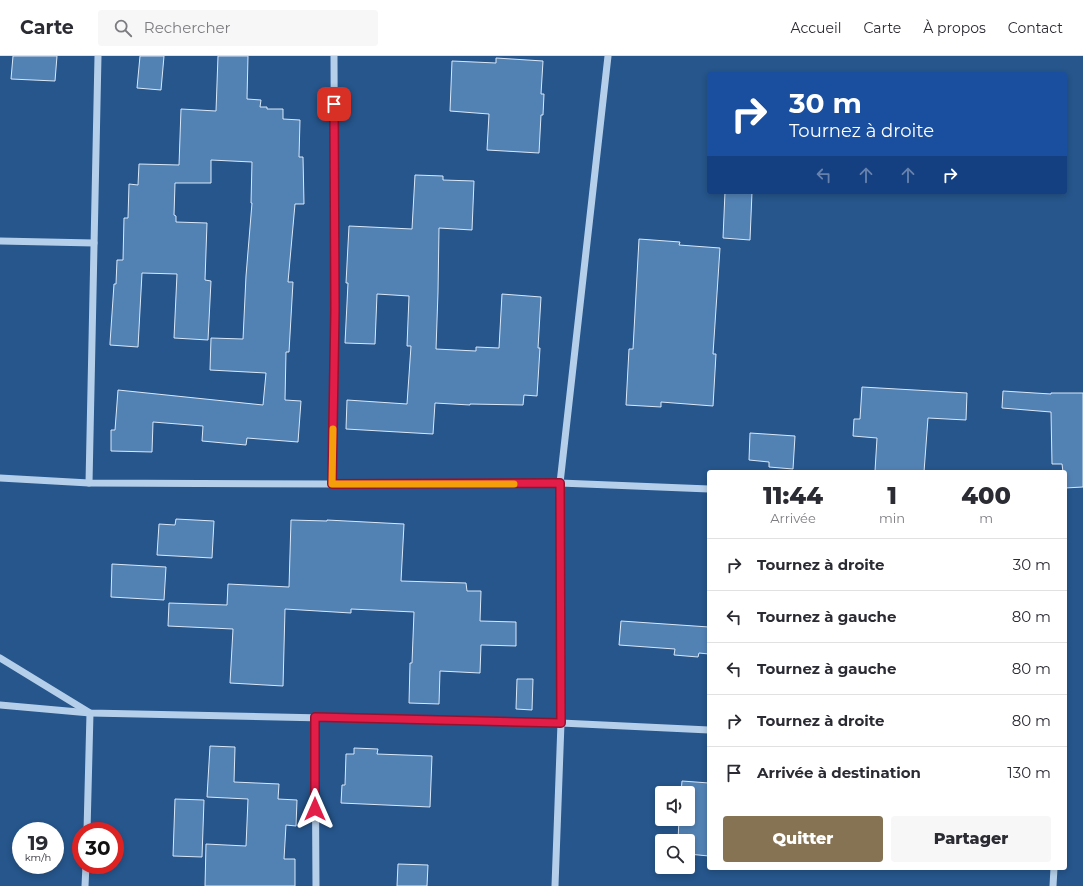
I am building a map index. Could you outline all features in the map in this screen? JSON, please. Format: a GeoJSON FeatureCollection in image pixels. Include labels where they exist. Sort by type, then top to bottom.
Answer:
{"type":"FeatureCollection","features":[{"type":"Feature","properties":{"kind":"street"},"geometry":{"type":"LineString","coordinates":[[89,483],[98,56]]}},
{"type":"Feature","properties":{"kind":"street"},"geometry":{"type":"LineString","coordinates":[[332,484],[335,310],[334,56]]}},
{"type":"Feature","properties":{"kind":"street"},"geometry":{"type":"LineString","coordinates":[[555,886],[561,723],[560,483],[608,56]]}},
{"type":"Feature","properties":{"kind":"street"},"geometry":{"type":"LineString","coordinates":[[0,241],[94,243]]}},
{"type":"Feature","properties":{"kind":"street"},"geometry":{"type":"LineString","coordinates":[[0,478],[89,483],[560,483],[707,489]]}},
{"type":"Feature","properties":{"kind":"street"},"geometry":{"type":"LineString","coordinates":[[0,658],[90,713]]}},
{"type":"Feature","properties":{"kind":"street"},"geometry":{"type":"LineString","coordinates":[[0,705],[90,713],[561,723],[707,730]]}},
{"type":"Feature","properties":{"kind":"street"},"geometry":{"type":"LineString","coordinates":[[87,822],[90,713]]}},
{"type":"Feature","properties":{"kind":"street"},"geometry":{"type":"LineString","coordinates":[[315,717],[316,886]]}},
{"type":"Feature","properties":{"kind":"street"},"geometry":{"type":"LineString","coordinates":[[1053,886],[1054,870]]}},
{"type":"Feature","properties":{"kind":"street"},"geometry":{"type":"LineString","coordinates":[[85,886],[86,874]]}},
{"type":"Feature","properties":{"kind":"building"},"geometry":{"type":"Polygon","coordinates":[[[13,56],[57,56],[55,81],[11,79],[13,56]]]}},
{"type":"Feature","properties":{"kind":"building"},"geometry":{"type":"Polygon","coordinates":[[[140,56],[164,56],[161,90],[137,88],[140,56]]]}},
{"type":"Feature","properties":{"kind":"building"},"geometry":{"type":"Polygon","coordinates":[[[218,56],[248,56],[247,99],[261,100],[260,107],[267,107],[267,109],[283,109],[283,119],[300,120],[299,157],[303,157],[304,204],[295,204],[288,282],[293,282],[289,352],[286,352],[285,400],[301,401],[298,442],[247,438],[246,445],[202,441],[203,426],[153,422],[152,452],[111,451],[111,430],[115,430],[118,390],[263,405],[266,373],[210,370],[211,338],[243,339],[252,203],[252,162],[211,160],[211,183],[175,183],[174,215],[176,216],[176,222],[207,223],[205,280],[211,281],[208,340],[174,338],[177,274],[142,273],[138,347],[110,345],[114,284],[116,284],[117,260],[123,260],[124,218],[128,218],[129,184],[138,185],[139,164],[179,165],[181,109],[216,111],[218,56]]]}},
{"type":"Feature","properties":{"kind":"building"},"geometry":{"type":"Polygon","coordinates":[[[496,58],[543,61],[541,94],[544,94],[543,115],[541,115],[539,153],[487,150],[489,114],[450,111],[452,61],[496,63],[496,58]]]}},
{"type":"Feature","properties":{"kind":"building"},"geometry":{"type":"Polygon","coordinates":[[[415,175],[443,176],[443,180],[474,181],[472,230],[439,228],[436,349],[476,351],[476,347],[499,348],[502,294],[541,297],[537,396],[524,395],[523,405],[470,405],[435,403],[433,434],[346,429],[347,400],[407,404],[411,346],[407,346],[409,296],[377,294],[375,344],[345,343],[348,283],[346,283],[349,226],[412,229],[415,175]]]}},
{"type":"Feature","properties":{"kind":"building"},"geometry":{"type":"Polygon","coordinates":[[[725,194],[752,194],[750,240],[723,238],[725,194]]]}},
{"type":"Feature","properties":{"kind":"building"},"geometry":{"type":"Polygon","coordinates":[[[639,239],[680,242],[679,245],[720,248],[713,354],[716,354],[713,406],[661,402],[661,407],[626,405],[629,349],[633,349],[639,239]]]}},
{"type":"Feature","properties":{"kind":"building"},"geometry":{"type":"Polygon","coordinates":[[[862,387],[967,393],[966,420],[928,418],[924,470],[875,470],[877,438],[853,436],[854,419],[860,419],[862,387]]]}},
{"type":"Feature","properties":{"kind":"building"},"geometry":{"type":"Polygon","coordinates":[[[1003,391],[1051,394],[1083,393],[1083,487],[1067,488],[1067,470],[1063,470],[1062,464],[1052,464],[1051,412],[1002,408],[1003,391]]]}},
{"type":"Feature","properties":{"kind":"building"},"geometry":{"type":"Polygon","coordinates":[[[750,433],[795,436],[793,469],[769,467],[769,462],[749,460],[750,433]]]}},
{"type":"Feature","properties":{"kind":"building"},"geometry":{"type":"Polygon","coordinates":[[[176,519],[214,521],[212,558],[157,555],[159,524],[175,525],[176,519]]]}},
{"type":"Feature","properties":{"kind":"building"},"geometry":{"type":"Polygon","coordinates":[[[291,520],[327,520],[404,524],[401,581],[466,583],[467,591],[481,591],[480,621],[516,622],[516,646],[481,645],[480,673],[440,671],[439,704],[409,703],[414,612],[351,609],[351,613],[285,609],[283,686],[230,683],[233,629],[168,626],[169,603],[227,605],[228,584],[289,587],[291,520]]]}},
{"type":"Feature","properties":{"kind":"building"},"geometry":{"type":"Polygon","coordinates":[[[112,564],[166,567],[164,600],[111,597],[112,564]]]}},
{"type":"Feature","properties":{"kind":"building"},"geometry":{"type":"Polygon","coordinates":[[[621,621],[707,627],[707,654],[699,653],[698,657],[674,655],[675,649],[619,645],[621,621]]]}},
{"type":"Feature","properties":{"kind":"building"},"geometry":{"type":"Polygon","coordinates":[[[517,679],[533,679],[532,710],[516,709],[517,679]]]}},
{"type":"Feature","properties":{"kind":"building"},"geometry":{"type":"Polygon","coordinates":[[[210,746],[235,747],[234,782],[279,784],[278,799],[297,800],[296,826],[286,825],[284,859],[295,859],[295,886],[205,886],[206,844],[246,846],[248,799],[207,797],[210,746]]]}},
{"type":"Feature","properties":{"kind":"building"},"geometry":{"type":"Polygon","coordinates":[[[354,748],[378,749],[377,754],[432,756],[430,807],[341,803],[342,785],[345,785],[346,754],[354,754],[354,748]]]}},
{"type":"Feature","properties":{"kind":"building"},"geometry":{"type":"Polygon","coordinates":[[[682,781],[707,783],[707,856],[695,855],[695,834],[678,834],[679,826],[695,826],[695,786],[682,786],[682,781]]]}},
{"type":"Feature","properties":{"kind":"building"},"geometry":{"type":"Polygon","coordinates":[[[175,799],[204,800],[202,857],[173,856],[175,799]]]}},
{"type":"Feature","properties":{"kind":"building"},"geometry":{"type":"Polygon","coordinates":[[[398,864],[428,865],[427,886],[397,886],[398,864]]]}},
{"type":"Feature","properties":{"kind":"slow traffic"},"geometry":{"type":"LineString","coordinates":[[333,429],[332,484],[514,484]]}},
{"type":"Feature","properties":{"kind":"route"},"geometry":{"type":"LineString","coordinates":[[315,809],[315,717],[561,723],[560,483],[332,484],[335,310],[334,104]]}}]}
